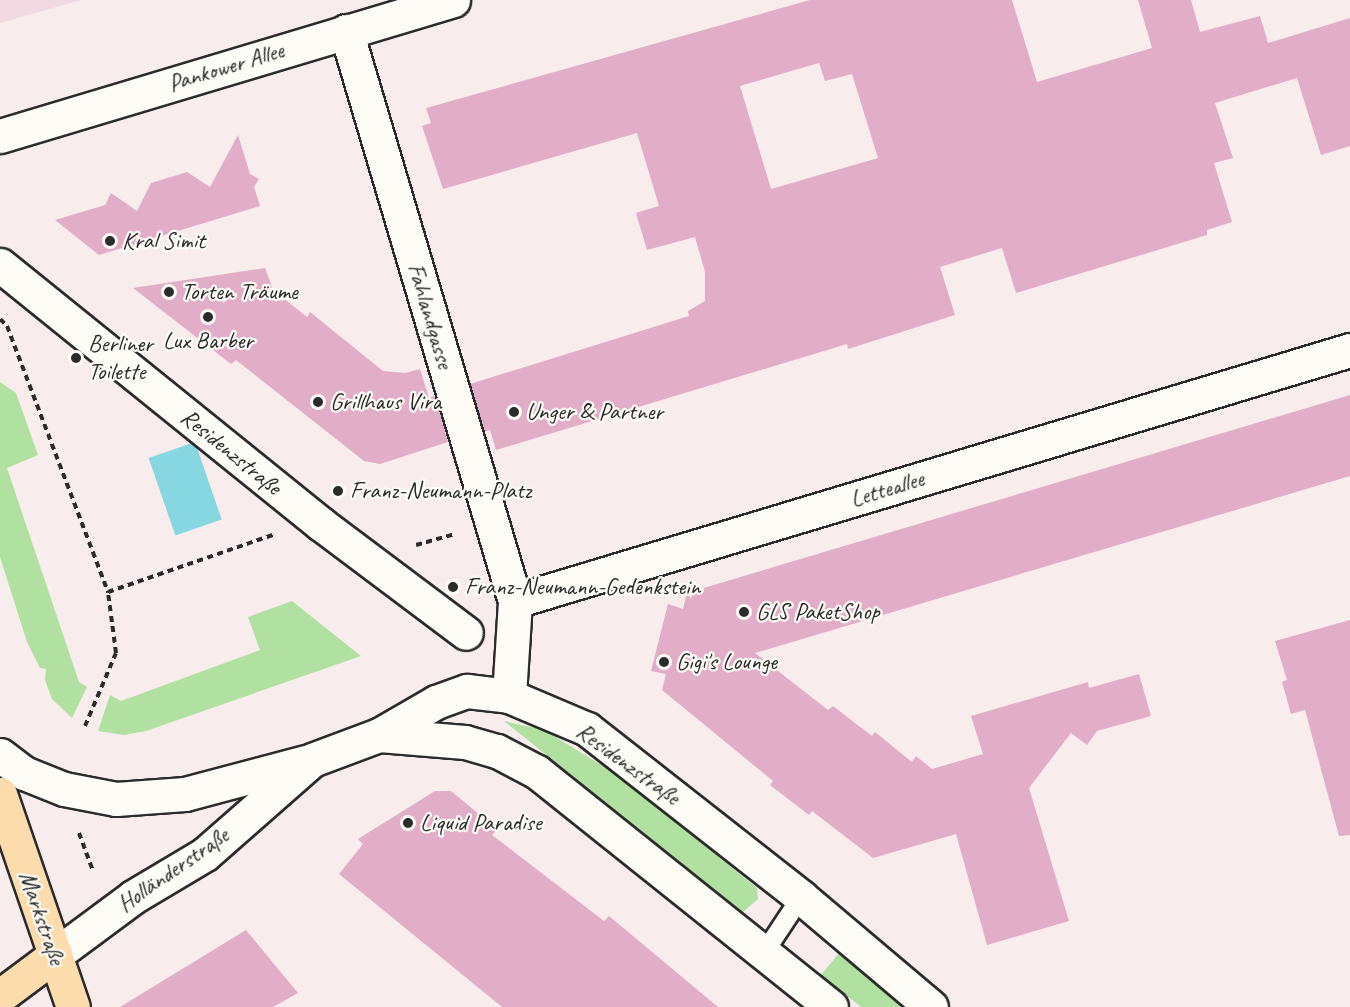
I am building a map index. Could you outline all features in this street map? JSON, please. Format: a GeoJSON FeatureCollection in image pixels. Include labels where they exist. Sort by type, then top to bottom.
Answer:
{"type":"FeatureCollection","features":[{"type":"Feature","properties":{"kind":"main road","name":"Markstraße"},"geometry":{"type":"LineString","coordinates":[[0,794],[74,1007]]}},
{"type":"Feature","properties":{"kind":"main road","name":"Holländerstraße"},"geometry":{"type":"LineString","coordinates":[[0,996],[55,955]]}},
{"type":"Feature","properties":{"kind":"street","name":"Pankower Allee"},"geometry":{"type":"LineString","coordinates":[[0,136],[453,0]]}},
{"type":"Feature","properties":{"kind":"street","name":"Fahlandgasse"},"geometry":{"type":"LineString","coordinates":[[346,31],[515,601]]}},
{"type":"Feature","properties":{"kind":"street","name":"Residenzstraße"},"geometry":{"type":"LineString","coordinates":[[0,265],[316,520],[466,633]]}},
{"type":"Feature","properties":{"kind":"street","name":"Letteallee"},"geometry":{"type":"LineString","coordinates":[[515,601],[1350,350]]}},
{"type":"Feature","properties":{"kind":"street"},"geometry":{"type":"LineString","coordinates":[[509,696],[515,601]]}},
{"type":"Feature","properties":{"kind":"street","name":"Residenzstraße"},"geometry":{"type":"LineString","coordinates":[[379,735],[436,702],[467,691],[509,696],[587,729],[801,897],[930,1007]]}},
{"type":"Feature","properties":{"kind":"street"},"geometry":{"type":"LineString","coordinates":[[379,735],[465,742],[497,751],[537,772],[831,1007]]}},
{"type":"Feature","properties":{"kind":"street","name":"Holländerstraße"},"geometry":{"type":"LineString","coordinates":[[55,955],[133,897],[205,854],[312,760],[379,735]]}},
{"type":"Feature","properties":{"kind":"street"},"geometry":{"type":"LineString","coordinates":[[0,755],[24,773],[64,789],[116,799],[185,794],[312,760]]}},
{"type":"Feature","properties":{"kind":"lane"},"geometry":{"type":"LineString","coordinates":[[764,953],[801,897]]}},
{"type":"Feature","properties":{"kind":"path"},"geometry":{"type":"LineString","coordinates":[[0,319],[7,326],[108,592],[116,653],[85,726]]}},
{"type":"Feature","properties":{"kind":"path"},"geometry":{"type":"LineString","coordinates":[[0,328],[7,326]]}},
{"type":"Feature","properties":{"kind":"path"},"geometry":{"type":"LineString","coordinates":[[108,592],[316,520]]}},
{"type":"Feature","properties":{"kind":"path"},"geometry":{"type":"LineString","coordinates":[[76,826],[93,871]]}},
{"type":"Feature","properties":{"kind":"shaded area"},"geometry":{"type":"Polygon","coordinates":[[[0,0],[81,0],[0,23],[0,0]]]}},
{"type":"Feature","properties":{"kind":"green space"},"geometry":{"type":"Polygon","coordinates":[[[0,382],[16,393],[38,455],[7,468],[79,682],[87,687],[72,718],[52,699],[45,680],[46,669],[40,668],[27,642],[0,557],[0,382]]]}},
{"type":"Feature","properties":{"kind":"green space"},"geometry":{"type":"Polygon","coordinates":[[[292,601],[361,656],[146,731],[124,735],[98,731],[110,695],[121,701],[260,650],[248,617],[292,601]]]}},
{"type":"Feature","properties":{"kind":"green space"},"geometry":{"type":"Polygon","coordinates":[[[504,721],[544,730],[616,774],[757,888],[758,899],[743,912],[504,721]]]}},
{"type":"Feature","properties":{"kind":"green space"},"geometry":{"type":"Polygon","coordinates":[[[840,952],[904,1007],[861,1007],[821,975],[840,952]]]}},
{"type":"Feature","properties":{"kind":"water"},"geometry":{"type":"Polygon","coordinates":[[[195,442],[222,520],[175,535],[149,458],[195,442]]]}},
{"type":"Feature","properties":{"kind":"building"},"geometry":{"type":"Polygon","coordinates":[[[810,0],[1012,0],[1037,82],[1152,48],[1138,0],[1191,0],[1200,32],[1260,16],[1268,43],[1350,18],[1350,146],[1321,155],[1297,78],[1215,103],[1233,158],[1214,163],[1232,222],[1207,230],[1207,235],[1016,293],[1002,248],[940,267],[955,315],[848,349],[847,344],[496,450],[490,430],[484,432],[470,384],[689,316],[688,311],[705,301],[705,272],[695,237],[647,250],[636,213],[659,206],[637,133],[443,189],[422,126],[431,123],[426,108],[810,0]],[[819,63],[740,86],[771,189],[878,158],[852,74],[825,81],[819,63]]]}},
{"type":"Feature","properties":{"kind":"building"},"geometry":{"type":"Polygon","coordinates":[[[238,135],[250,174],[259,179],[254,187],[260,206],[99,255],[55,220],[105,205],[111,193],[137,211],[151,183],[187,172],[210,187],[238,135]]]}},
{"type":"Feature","properties":{"kind":"building"},"geometry":{"type":"Polygon","coordinates":[[[265,268],[273,290],[307,317],[310,312],[383,371],[405,373],[420,369],[429,398],[435,396],[448,442],[380,464],[364,461],[236,360],[231,364],[133,288],[265,268]]]}},
{"type":"Feature","properties":{"kind":"building"},"geometry":{"type":"Polygon","coordinates":[[[1350,395],[1350,476],[755,653],[828,710],[833,706],[872,736],[875,732],[912,762],[916,756],[932,769],[983,754],[971,716],[1088,682],[1089,688],[1139,674],[1151,716],[1097,731],[1087,745],[1071,733],[1029,788],[1069,921],[987,945],[956,834],[873,858],[812,811],[809,815],[770,785],[773,781],[662,690],[666,674],[651,671],[668,604],[683,609],[687,593],[1350,395]]]}},
{"type":"Feature","properties":{"kind":"building"},"geometry":{"type":"Polygon","coordinates":[[[1350,620],[1350,835],[1339,836],[1305,710],[1291,714],[1282,682],[1287,680],[1275,641],[1350,620]]]}},
{"type":"Feature","properties":{"kind":"building"},"geometry":{"type":"Polygon","coordinates":[[[435,791],[451,791],[497,829],[492,835],[604,921],[609,916],[718,1007],[502,1007],[339,874],[363,844],[358,839],[435,791]]]}},
{"type":"Feature","properties":{"kind":"building"},"geometry":{"type":"Polygon","coordinates":[[[246,930],[298,993],[273,1007],[120,1007],[246,930]]]}},
{"type":"Feature","properties":{"kind":"place","name":"Kral Simit"},"geometry":{"type":"Point","coordinates":[110,241]}},
{"type":"Feature","properties":{"kind":"place","name":"Torten Träume"},"geometry":{"type":"Point","coordinates":[169,292]}},
{"type":"Feature","properties":{"kind":"place","name":"Lux Barber"},"geometry":{"type":"Point","coordinates":[208,317]}},
{"type":"Feature","properties":{"kind":"place","name":"Berliner Toilette"},"geometry":{"type":"Point","coordinates":[76,358]}},
{"type":"Feature","properties":{"kind":"place","name":"Grillhaus Vira"},"geometry":{"type":"Point","coordinates":[318,402]}},
{"type":"Feature","properties":{"kind":"place","name":"Unger & Partner"},"geometry":{"type":"Point","coordinates":[514,412]}},
{"type":"Feature","properties":{"kind":"place","name":"Franz-Neumann-Platz"},"geometry":{"type":"Point","coordinates":[338,491]}},
{"type":"Feature","properties":{"kind":"place","name":"Franz-Neumann-Gedenkstein"},"geometry":{"type":"Point","coordinates":[453,587]}},
{"type":"Feature","properties":{"kind":"place","name":"GLS PaketShop"},"geometry":{"type":"Point","coordinates":[744,612]}},
{"type":"Feature","properties":{"kind":"place","name":"Gigi's Lounge"},"geometry":{"type":"Point","coordinates":[664,662]}},
{"type":"Feature","properties":{"kind":"place","name":"Liquid Paradise"},"geometry":{"type":"Point","coordinates":[408,823]}}]}
